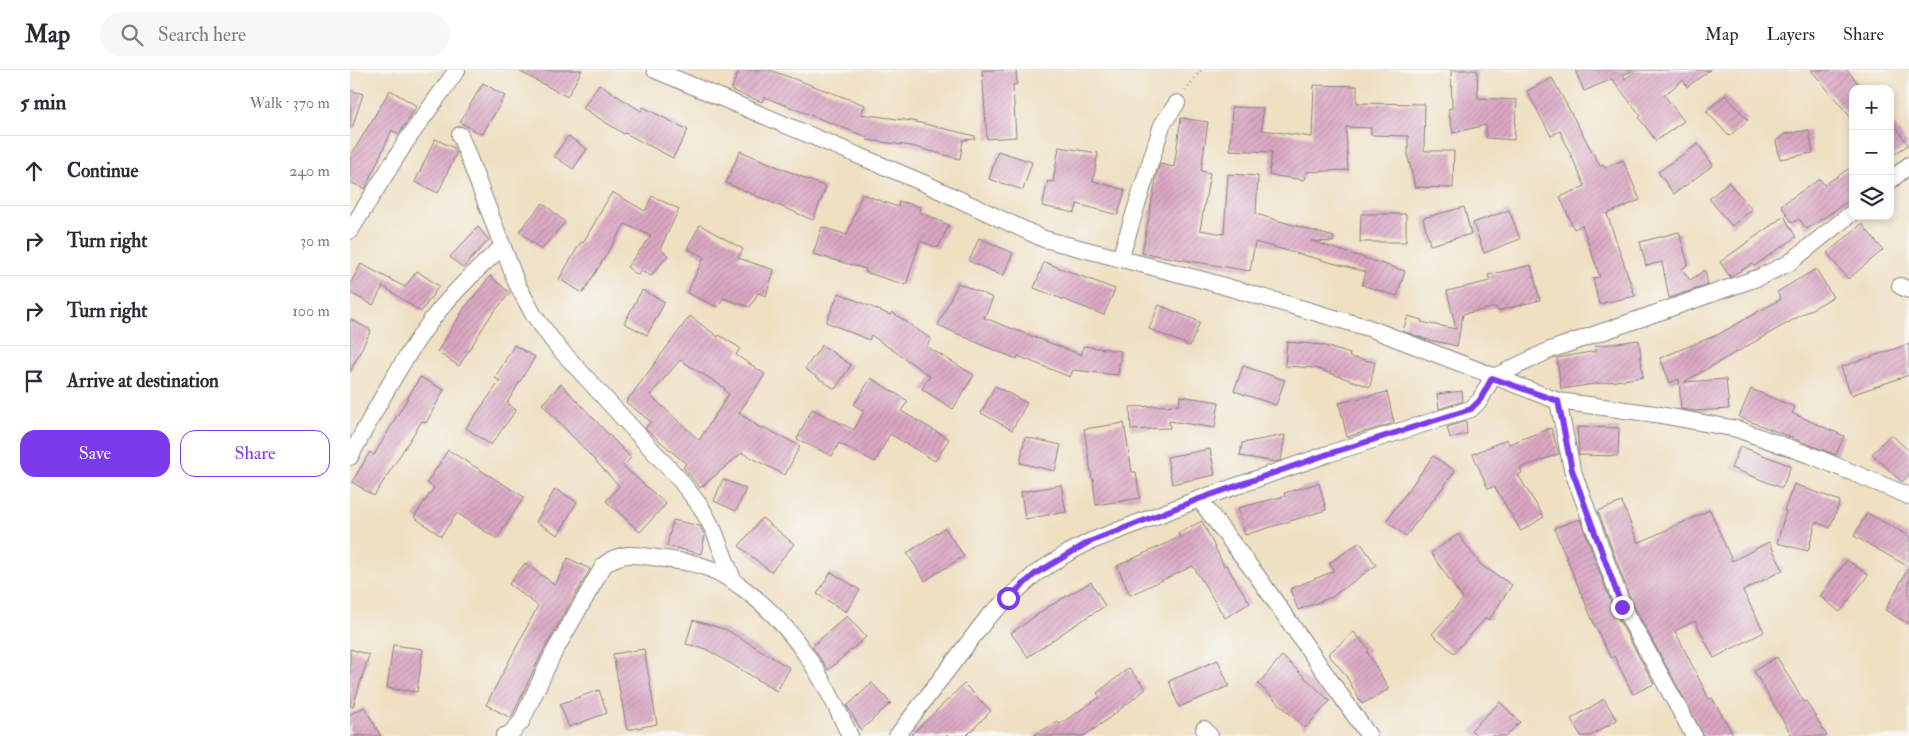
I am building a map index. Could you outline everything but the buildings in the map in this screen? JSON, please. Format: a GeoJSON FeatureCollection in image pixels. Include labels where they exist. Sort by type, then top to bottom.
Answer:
{"type":"FeatureCollection","features":[{"type":"Feature","properties":{"kind":"street"},"geometry":{"type":"LineString","coordinates":[[350,231],[407,140],[457,70]]}},
{"type":"Feature","properties":{"kind":"street"},"geometry":{"type":"LineString","coordinates":[[655,70],[926,184],[1044,239],[1203,280],[1369,328],[1492,378],[1558,401],[1656,414],[1737,429],[1815,457],[1909,496]]}},
{"type":"Feature","properties":{"kind":"street"},"geometry":{"type":"LineString","coordinates":[[1120,259],[1162,125],[1177,103]]}},
{"type":"Feature","properties":{"kind":"street"},"geometry":{"type":"LineString","coordinates":[[460,135],[517,284],[533,314],[556,344],[679,479],[701,507],[714,531],[734,582]]}},
{"type":"Feature","properties":{"kind":"street"},"geometry":{"type":"LineString","coordinates":[[1894,178],[1909,165]]}},
{"type":"Feature","properties":{"kind":"street"},"geometry":{"type":"LineString","coordinates":[[897,736],[988,618],[1035,574],[1089,542],[1199,499],[1328,454],[1471,409],[1480,400],[1492,378],[1572,341],[1760,277],[1790,263],[1849,215]]}},
{"type":"Feature","properties":{"kind":"street"},"geometry":{"type":"LineString","coordinates":[[350,457],[390,386],[433,318],[465,281],[503,246]]}},
{"type":"Feature","properties":{"kind":"street"},"geometry":{"type":"LineString","coordinates":[[1558,401],[1572,470],[1622,607],[1694,736]]}},
{"type":"Feature","properties":{"kind":"street"},"geometry":{"type":"LineString","coordinates":[[1199,499],[1258,577],[1369,736]]}},
{"type":"Feature","properties":{"kind":"street"},"geometry":{"type":"LineString","coordinates":[[504,736],[510,734],[521,722],[553,654],[604,565],[614,556],[629,554],[703,566],[734,582],[766,606],[788,629],[828,688],[850,736]]}},
{"type":"Feature","properties":{"kind":"path"},"geometry":{"type":"LineString","coordinates":[[1177,103],[1200,70]]}},
{"type":"Feature","properties":{"kind":"route"},"geometry":{"type":"LineString","coordinates":[[1008,598],[1035,574],[1089,542],[1199,499],[1328,454],[1454,416],[1471,409],[1480,400],[1492,378],[1558,401],[1572,470],[1622,607]]}}]}
